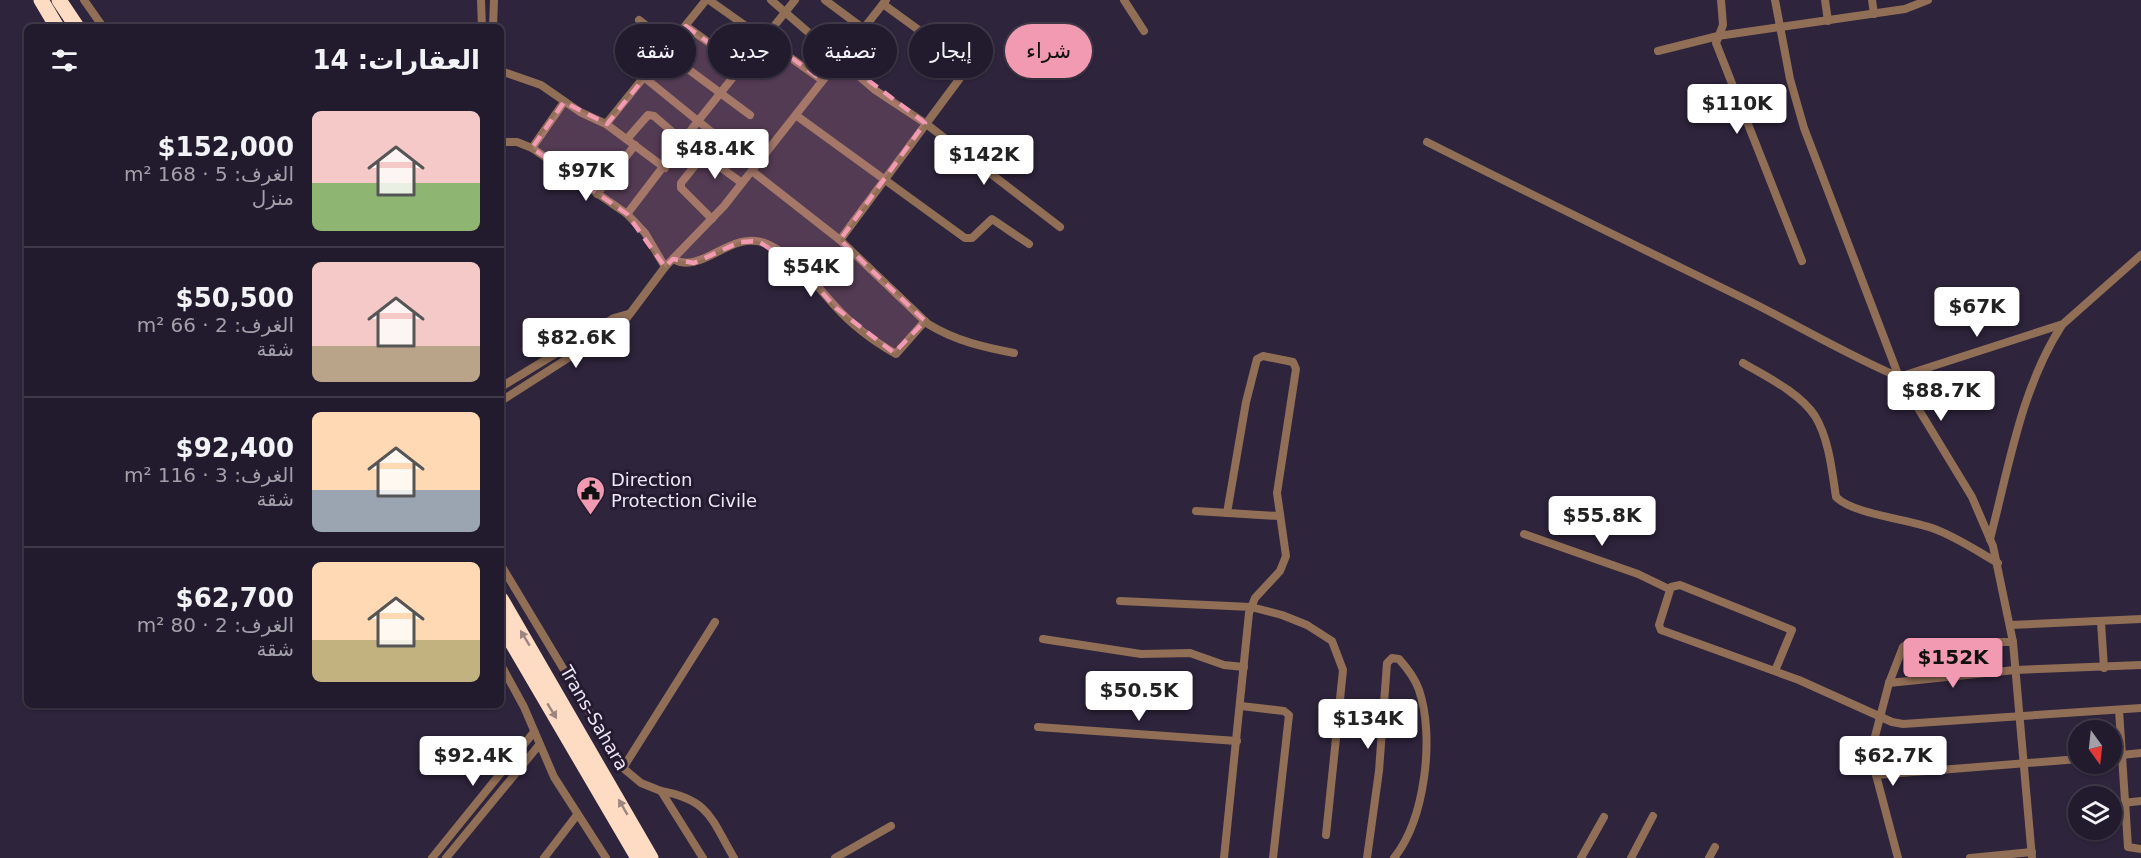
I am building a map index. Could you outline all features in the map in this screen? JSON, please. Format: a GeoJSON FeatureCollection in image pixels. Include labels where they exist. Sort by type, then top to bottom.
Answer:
{"type":"FeatureCollection","features":[{"type":"Feature","properties":{"kind":"highway"},"geometry":{"type":"LineString","coordinates":[[41,0],[55,24]]}},
{"type":"Feature","properties":{"kind":"highway"},"geometry":{"type":"LineString","coordinates":[[59,0],[75,24]]}},
{"type":"Feature","properties":{"kind":"highway","name":"Trans-Sahara"},"geometry":{"type":"LineString","coordinates":[[504,604],[651,858]]}},
{"type":"Feature","properties":{"kind":"highway","name":"Trans-Sahara"},"geometry":{"type":"LineString","coordinates":[[504,630],[638,858]]}},
{"type":"Feature","properties":{"kind":"street"},"geometry":{"type":"LineString","coordinates":[[84,0],[101,24]]}},
{"type":"Feature","properties":{"kind":"street"},"geometry":{"type":"LineString","coordinates":[[481,0],[482,24]]}},
{"type":"Feature","properties":{"kind":"street"},"geometry":{"type":"LineString","coordinates":[[493,24],[494,0]]}},
{"type":"Feature","properties":{"kind":"street"},"geometry":{"type":"LineString","coordinates":[[688,24],[708,0],[743,24]]}},
{"type":"Feature","properties":{"kind":"street"},"geometry":{"type":"LineString","coordinates":[[771,0],[803,26]]}},
{"type":"Feature","properties":{"kind":"street"},"geometry":{"type":"LineString","coordinates":[[775,24],[795,0]]}},
{"type":"Feature","properties":{"kind":"street"},"geometry":{"type":"LineString","coordinates":[[825,0],[857,24]]}},
{"type":"Feature","properties":{"kind":"street"},"geometry":{"type":"LineString","coordinates":[[1124,0],[1144,31]]}},
{"type":"Feature","properties":{"kind":"street"},"geometry":{"type":"LineString","coordinates":[[1721,0],[1723,25],[1716,43],[1802,261]]}},
{"type":"Feature","properties":{"kind":"street"},"geometry":{"type":"LineString","coordinates":[[1775,0],[1790,79],[1804,128],[1899,377],[1972,497],[1998,563],[2013,642],[2032,855],[1970,858]]}},
{"type":"Feature","properties":{"kind":"street"},"geometry":{"type":"LineString","coordinates":[[1825,0],[1828,21]]}},
{"type":"Feature","properties":{"kind":"street"},"geometry":{"type":"LineString","coordinates":[[1872,0],[1874,14]]}},
{"type":"Feature","properties":{"kind":"street"},"geometry":{"type":"LineString","coordinates":[[1658,51],[1718,36],[1874,14],[1924,1]]}},
{"type":"Feature","properties":{"kind":"street"},"geometry":{"type":"LineString","coordinates":[[840,240],[965,72],[965,65],[885,2],[868,24]]}},
{"type":"Feature","properties":{"kind":"street"},"geometry":{"type":"LineString","coordinates":[[639,20],[644,24]]}},
{"type":"Feature","properties":{"kind":"street"},"geometry":{"type":"LineString","coordinates":[[504,399],[543,369],[571,352],[599,340],[623,322],[666,267],[712,219],[797,116],[822,80],[791,58]]}},
{"type":"Feature","properties":{"kind":"street"},"geometry":{"type":"LineString","coordinates":[[504,72],[529,80],[606,124],[665,168]]}},
{"type":"Feature","properties":{"kind":"street"},"geometry":{"type":"LineString","coordinates":[[696,75],[750,116]]}},
{"type":"Feature","properties":{"kind":"street"},"geometry":{"type":"LineString","coordinates":[[606,124],[645,78],[840,240],[925,321],[944,334],[975,346],[1014,353]]}},
{"type":"Feature","properties":{"kind":"street"},"geometry":{"type":"LineString","coordinates":[[627,214],[665,168],[732,78]]}},
{"type":"Feature","properties":{"kind":"street"},"geometry":{"type":"LineString","coordinates":[[861,78],[875,90],[925,123],[1060,227]]}},
{"type":"Feature","properties":{"kind":"street"},"geometry":{"type":"LineString","coordinates":[[532,148],[564,102]]}},
{"type":"Feature","properties":{"kind":"street"},"geometry":{"type":"LineString","coordinates":[[627,138],[648,116],[654,116],[683,141]]}},
{"type":"Feature","properties":{"kind":"street"},"geometry":{"type":"LineString","coordinates":[[797,116],[965,238],[972,238],[992,219],[1029,244]]}},
{"type":"Feature","properties":{"kind":"street"},"geometry":{"type":"LineString","coordinates":[[712,219],[681,188],[681,183],[718,137]]}},
{"type":"Feature","properties":{"kind":"street"},"geometry":{"type":"LineString","coordinates":[[504,142],[517,142],[532,148],[627,214],[645,233],[666,267]]}},
{"type":"Feature","properties":{"kind":"street"},"geometry":{"type":"LineString","coordinates":[[1427,142],[1542,202],[1781,317],[1863,362],[1899,377],[2063,324]]}},
{"type":"Feature","properties":{"kind":"street"},"geometry":{"type":"LineString","coordinates":[[597,194],[634,145]]}},
{"type":"Feature","properties":{"kind":"street"},"geometry":{"type":"LineString","coordinates":[[705,156],[742,183]]}},
{"type":"Feature","properties":{"kind":"street"},"geometry":{"type":"LineString","coordinates":[[673,259],[682,264],[694,263],[749,240],[768,244],[803,271],[836,308],[896,354],[925,321]]}},
{"type":"Feature","properties":{"kind":"street"},"geometry":{"type":"LineString","coordinates":[[1990,539],[2030,392],[2046,351],[2063,324],[2141,255]]}},
{"type":"Feature","properties":{"kind":"street"},"geometry":{"type":"LineString","coordinates":[[571,352],[594,331],[620,315],[628,314]]}},
{"type":"Feature","properties":{"kind":"street"},"geometry":{"type":"LineString","coordinates":[[594,331],[599,340]]}},
{"type":"Feature","properties":{"kind":"street"},"geometry":{"type":"LineString","coordinates":[[1224,858],[1251,607],[1284,564],[1286,549],[1278,516],[1277,493],[1296,369],[1293,362],[1263,356],[1257,359],[1246,402],[1227,513]]}},
{"type":"Feature","properties":{"kind":"street"},"geometry":{"type":"LineString","coordinates":[[1743,363],[1796,397],[1815,417],[1823,434],[1836,497],[1842,503],[1854,509],[1898,517],[1935,528],[1998,563]]}},
{"type":"Feature","properties":{"kind":"street"},"geometry":{"type":"LineString","coordinates":[[504,386],[543,369]]}},
{"type":"Feature","properties":{"kind":"street"},"geometry":{"type":"LineString","coordinates":[[1196,511],[1278,516]]}},
{"type":"Feature","properties":{"kind":"street"},"geometry":{"type":"LineString","coordinates":[[1524,534],[1638,574],[1669,589],[1680,585],[1792,630],[1775,671]]}},
{"type":"Feature","properties":{"kind":"street"},"geometry":{"type":"LineString","coordinates":[[504,570],[623,768],[641,783],[686,797],[702,806],[734,858]]}},
{"type":"Feature","properties":{"kind":"street"},"geometry":{"type":"LineString","coordinates":[[1669,589],[1659,625],[1661,630],[1775,671],[1903,724],[2141,708]]}},
{"type":"Feature","properties":{"kind":"street"},"geometry":{"type":"LineString","coordinates":[[1119,601],[1251,607],[1282,615],[1307,625],[1332,640],[1343,670],[1326,835]]}},
{"type":"Feature","properties":{"kind":"street"},"geometry":{"type":"LineString","coordinates":[[2010,625],[2141,619]]}},
{"type":"Feature","properties":{"kind":"street"},"geometry":{"type":"LineString","coordinates":[[623,768],[715,622]]}},
{"type":"Feature","properties":{"kind":"street"},"geometry":{"type":"LineString","coordinates":[[2102,622],[2104,668]]}},
{"type":"Feature","properties":{"kind":"street"},"geometry":{"type":"LineString","coordinates":[[1043,639],[1141,654],[1190,653],[1224,665],[1244,667]]}},
{"type":"Feature","properties":{"kind":"street"},"geometry":{"type":"LineString","coordinates":[[1898,858],[1876,775],[1872,744],[1878,715],[1901,651],[1911,642],[2013,642]]}},
{"type":"Feature","properties":{"kind":"street"},"geometry":{"type":"LineString","coordinates":[[1367,858],[1379,771],[1387,663],[1396,658],[1407,669],[1419,689],[1425,715],[1425,733],[1418,814],[1394,858]]}},
{"type":"Feature","properties":{"kind":"street"},"geometry":{"type":"LineString","coordinates":[[1889,683],[2015,670],[2141,665]]}},
{"type":"Feature","properties":{"kind":"street"},"geometry":{"type":"LineString","coordinates":[[504,671],[554,777],[606,858]]}},
{"type":"Feature","properties":{"kind":"street"},"geometry":{"type":"LineString","coordinates":[[1240,706],[1284,711],[1289,715],[1274,858]]}},
{"type":"Feature","properties":{"kind":"street"},"geometry":{"type":"LineString","coordinates":[[2118,720],[2119,710]]}},
{"type":"Feature","properties":{"kind":"street"},"geometry":{"type":"LineString","coordinates":[[1038,727],[1237,741]]}},
{"type":"Feature","properties":{"kind":"street"},"geometry":{"type":"LineString","coordinates":[[432,858],[534,732]]}},
{"type":"Feature","properties":{"kind":"street"},"geometry":{"type":"LineString","coordinates":[[446,858],[539,745]]}},
{"type":"Feature","properties":{"kind":"street"},"geometry":{"type":"LineString","coordinates":[[2122,755],[2141,753]]}},
{"type":"Feature","properties":{"kind":"street"},"geometry":{"type":"LineString","coordinates":[[1876,775],[2068,760]]}},
{"type":"Feature","properties":{"kind":"street"},"geometry":{"type":"LineString","coordinates":[[2119,774],[2128,847],[2141,849]]}},
{"type":"Feature","properties":{"kind":"street"},"geometry":{"type":"LineString","coordinates":[[661,791],[703,858]]}},
{"type":"Feature","properties":{"kind":"street"},"geometry":{"type":"LineString","coordinates":[[2123,803],[2141,801]]}},
{"type":"Feature","properties":{"kind":"street"},"geometry":{"type":"LineString","coordinates":[[544,858],[577,815]]}},
{"type":"Feature","properties":{"kind":"street"},"geometry":{"type":"LineString","coordinates":[[1631,858],[1653,816]]}},
{"type":"Feature","properties":{"kind":"street"},"geometry":{"type":"LineString","coordinates":[[1581,858],[1604,817]]}},
{"type":"Feature","properties":{"kind":"street"},"geometry":{"type":"LineString","coordinates":[[465,818],[472,825]]}},
{"type":"Feature","properties":{"kind":"street"},"geometry":{"type":"LineString","coordinates":[[835,858],[891,826]]}},
{"type":"Feature","properties":{"kind":"street"},"geometry":{"type":"LineString","coordinates":[[1709,858],[1715,847]]}},
{"type":"Feature","properties":{"kind":"highlighted area"},"geometry":{"type":"Polygon","coordinates":[[[686,26],[741,66],[763,37],[822,80],[840,59],[925,123],[840,240],[925,321],[894,353],[836,308],[803,271],[758,241],[740,242],[694,263],[673,259],[665,267],[627,214],[532,148],[564,102],[607,124],[686,26]]]}},
{"type":"Feature","properties":{"kind":"place","name":"Direction Protection Civile"},"geometry":{"type":"Point","coordinates":[590,516]}}]}
